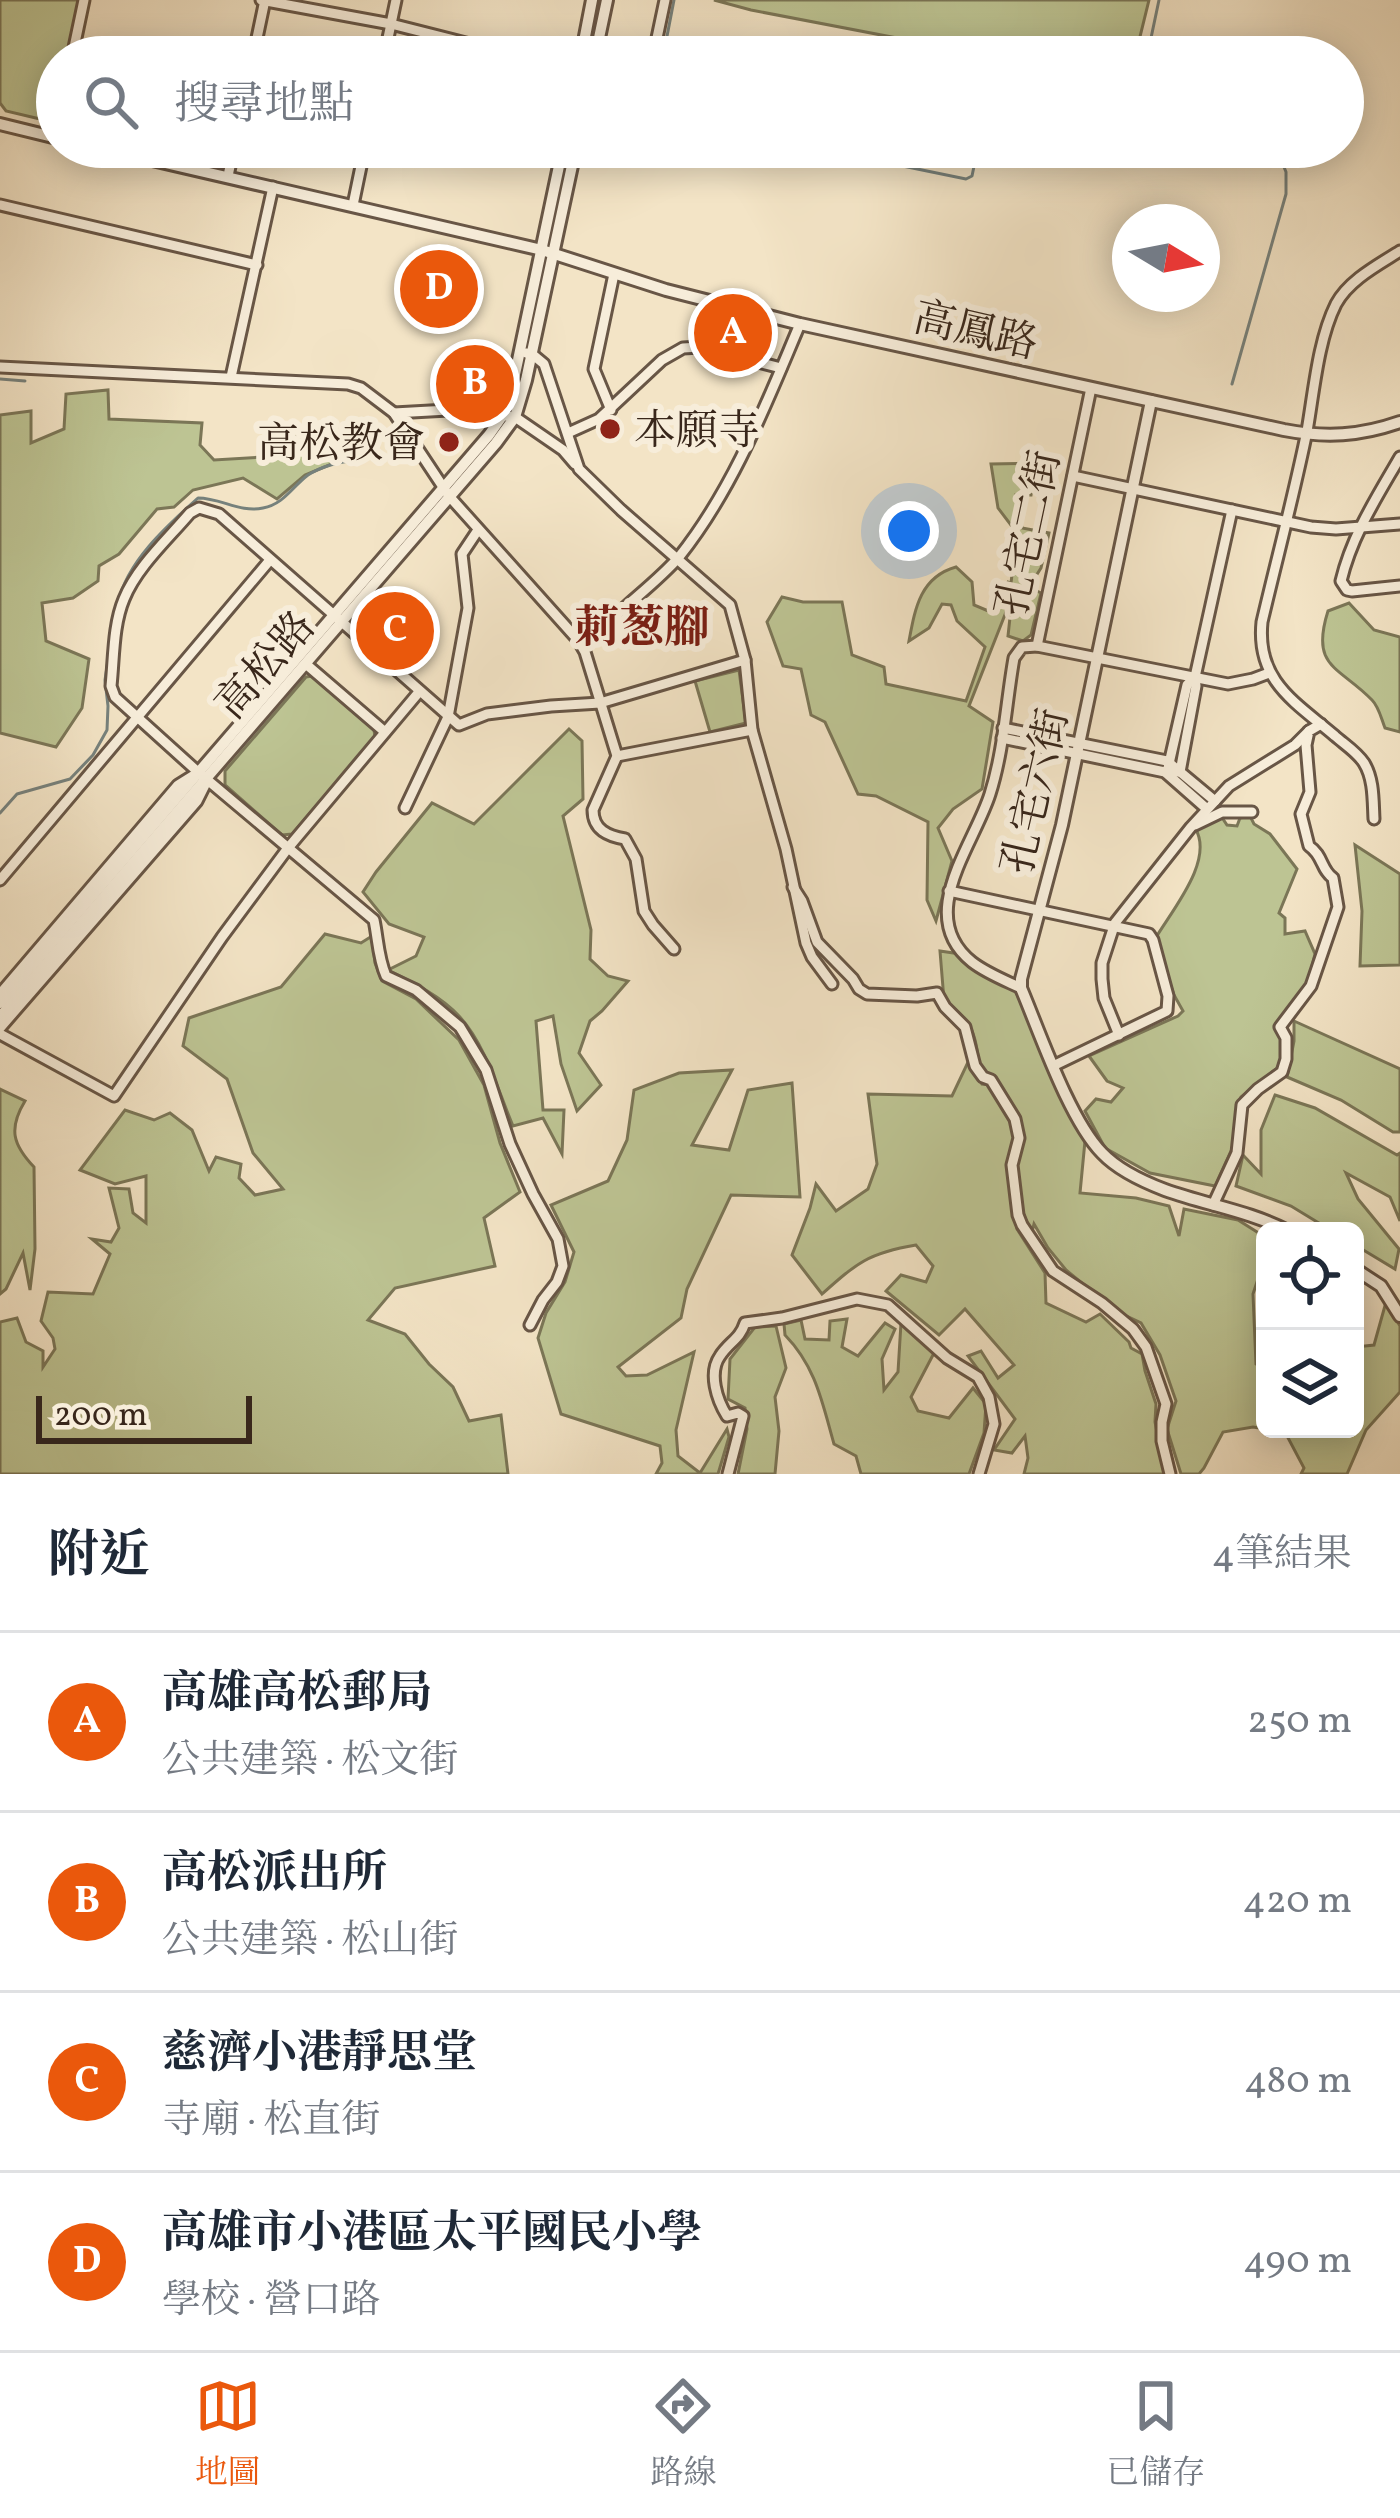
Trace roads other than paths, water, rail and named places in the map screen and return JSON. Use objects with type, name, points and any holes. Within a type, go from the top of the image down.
[{"type":"street","points":[[76,36],[84,0]]},
{"type":"street","points":[[257,36],[264,0],[438,36]]},
{"type":"street","points":[[388,36],[396,0]]},
{"type":"street","points":[[585,36],[592,0]]},
{"type":"street","points":[[599,36],[607,0]]},
{"type":"street","points":[[657,36],[665,0]]},
{"type":"street","points":[[0,124],[36,132]]},
{"type":"street","name":"高鳳路","points":[[192,168],[548,252],[666,290],[800,324],[1306,434],[1350,435],[1400,422]]},
{"type":"street","points":[[228,176],[230,168]]},
{"type":"street","points":[[353,205],[361,168]]},
{"type":"street","name":"高松路","points":[[548,252],[560,168]]},
{"type":"street","name":"高松路","points":[[0,1031],[197,801],[203,776],[509,416],[570,168]]},
{"type":"street","points":[[231,377],[273,187]]},
{"type":"street","points":[[0,205],[256,265]]},
{"type":"street","points":[[1374,819],[1364,763],[1280,689],[1269,673],[1260,640],[1316,376],[1336,305],[1348,289],[1400,251]]},
{"type":"street","points":[[611,410],[594,368],[614,274]]},
{"type":"street","points":[[578,640],[622,610],[677,559],[743,453],[800,324]]},
{"type":"street","points":[[568,433],[599,419],[662,360],[690,346],[781,368]]},
{"type":"street","points":[[526,353],[544,364],[579,469]]},
{"type":"street","points":[[0,367],[348,384],[373,395],[394,412],[446,492],[578,640],[617,756],[593,819],[604,833],[625,839],[636,859],[644,911],[674,949]]},
{"type":"street","name":"孔宅二街","points":[[949,891],[990,795],[1014,658],[1022,647],[1036,646],[1091,388]]},
{"type":"street","name":"孔宅六街","points":[[1021,988],[1078,748],[1151,401]]},
{"type":"street","points":[[394,412],[448,410],[509,416],[563,450],[621,510],[730,605],[745,660],[752,730],[775,806],[806,943],[832,984]]},
{"type":"street","points":[[1400,457],[1358,529],[1341,581],[1352,591],[1400,586]]},
{"type":"street","points":[[1073,476],[1323,528],[1400,524]]},
{"type":"street","points":[[530,1325],[563,1266],[558,1239],[510,1144],[479,1058],[447,1014],[416,990],[386,976],[378,958],[374,920],[115,697],[110,686],[124,597],[139,573],[199,508],[219,514],[459,725],[487,714],[600,703],[745,660]]},
{"type":"street","points":[[1172,769],[1187,685],[1195,677],[1232,510]]},
{"type":"street","points":[[405,808],[448,717],[469,601],[462,554],[478,530]]},
{"type":"street","points":[[0,880],[270,560]]},
{"type":"street","name":"高松路","points":[[0,1004],[307,665],[337,620]]},
{"type":"street","points":[[1036,646],[1228,684],[1269,673]]},
{"type":"street","points":[[307,665],[386,732]]},
{"type":"street","points":[[0,1031],[114,1096],[288,848],[419,692]]},
{"type":"street","points":[[1119,1036],[1102,979],[1114,926],[1211,805],[1241,776],[1321,724]]},
{"type":"street","points":[[617,756],[752,730]]},
{"type":"street","points":[[1213,1204],[1237,1153],[1242,1105],[1282,1072],[1286,1038],[1280,1027],[1311,986],[1337,907],[1333,878],[1309,846],[1301,814],[1310,792],[1306,745],[1310,730]]},
{"type":"street","points":[[1002,733],[1172,769],[1211,805]]},
{"type":"street","name":"高松路","points":[[0,994],[178,785],[203,776]]},
{"type":"street","name":"高松路","points":[[0,1017],[186,794]]},
{"type":"street","points":[[1191,827],[1222,812],[1252,812]]},
{"type":"street","points":[[794,887],[817,942],[859,989],[867,994],[916,997],[937,993],[965,1028],[975,1066],[991,1080],[1015,1118],[1019,1138],[1012,1165],[1022,1225],[1053,1271],[1102,1303],[1146,1347],[1166,1404],[1162,1441],[1170,1474]]},
{"type":"street","points":[[1053,1066],[1167,1012],[1168,996],[1149,934],[949,891],[951,938],[973,963],[1021,988],[1053,1066],[1100,1152],[1144,1180],[1268,1222]]},
{"type":"street","points":[[1364,1275],[1381,1286],[1400,1316]]},
{"type":"street","points":[[728,1474],[742,1416],[727,1416],[718,1402],[716,1363],[720,1355],[741,1337],[745,1323],[857,1299],[888,1305],[947,1358],[978,1377],[989,1397],[994,1424],[979,1474]]},
{"type":"waterway","points":[[667,36],[674,0]]},
{"type":"waterway","points":[[1151,36],[1159,0]]},
{"type":"waterway","points":[[912,168],[966,179],[974,168]]},
{"type":"waterway","points":[[1232,384],[1286,194],[1284,168]]},
{"type":"waterway","points":[[0,379],[25,381]]},
{"type":"waterway","points":[[118,603],[139,558],[198,498],[263,508],[282,499],[313,472],[353,460]]},
{"type":"waterway","points":[[0,813],[17,794],[70,779],[93,755],[107,730],[105,680],[110,647]]},
{"type":"place","name":"高雄市小港區太平國民小學","points":[[439,289]]},
{"type":"place","name":"高雄高松郵局","points":[[733,333]]},
{"type":"place","name":"高松派出所","points":[[475,384]]},
{"type":"place","name":"本願寺","points":[[610,429]]},
{"type":"place","name":"高松教會","points":[[449,442]]},
{"type":"place","name":"慈濟小港靜思堂","points":[[395,631]]},
{"type":"district","name":"莿葱腳","points":[[642,626]]}]
